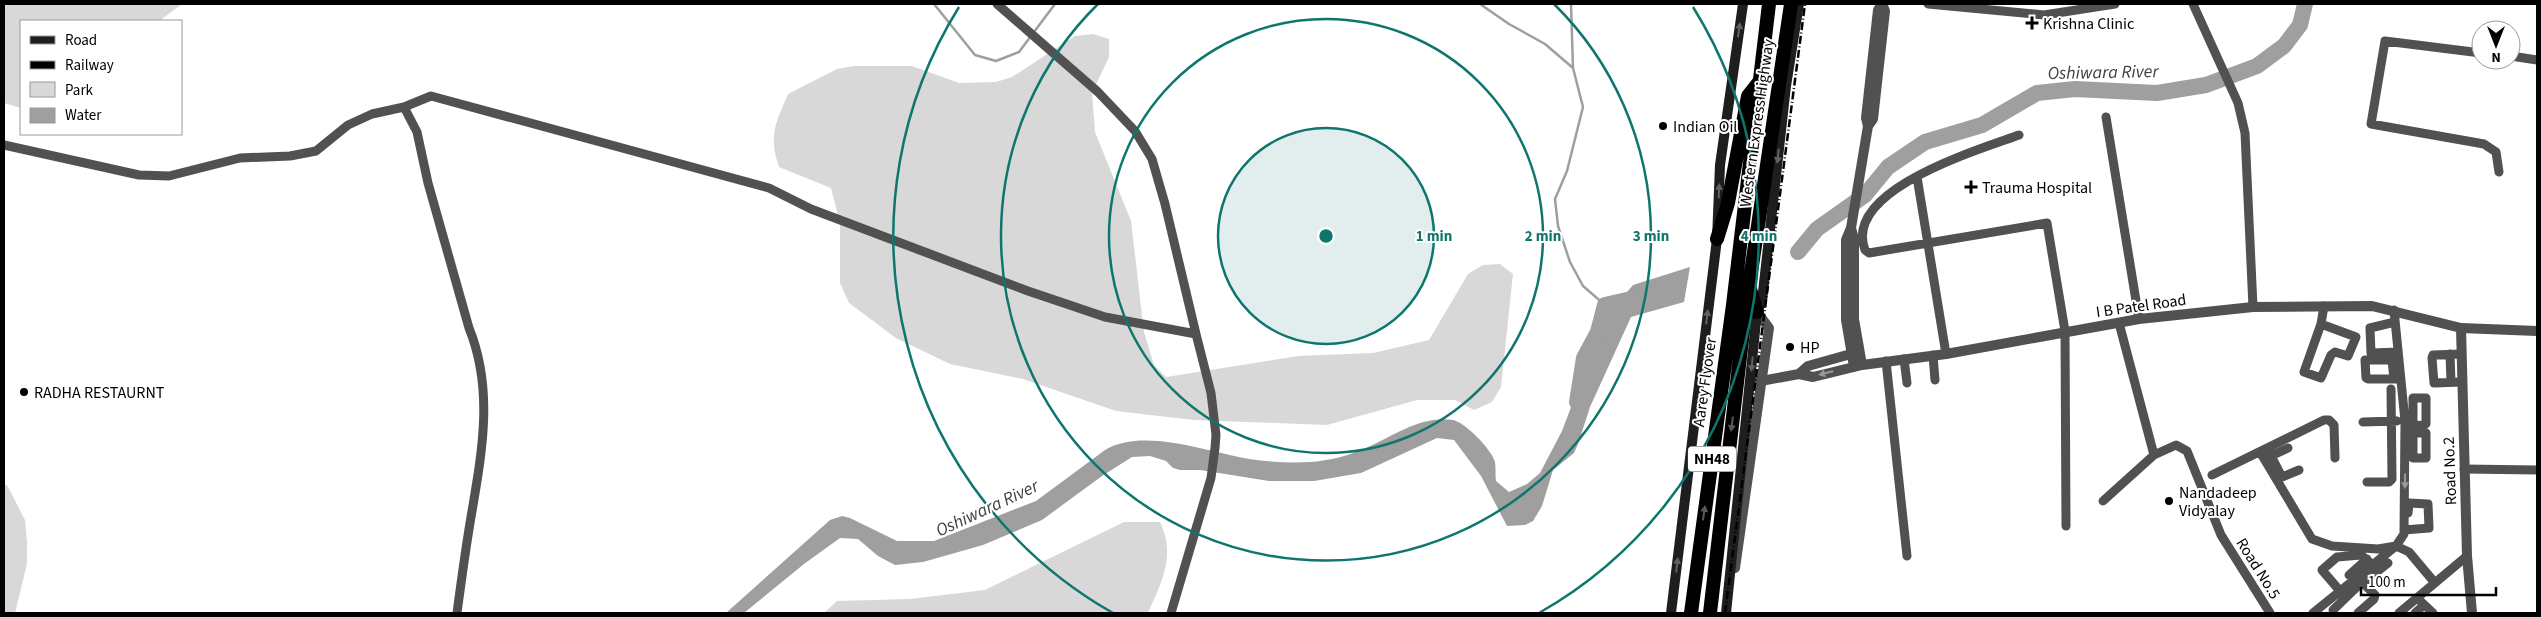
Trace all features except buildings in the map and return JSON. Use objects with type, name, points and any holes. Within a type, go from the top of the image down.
[{"type":"highway","name":"Western Express Highway","points":[[1745,308],[1760,81],[1769,4]]},
{"type":"highway","name":"Western Express Highway","points":[[1745,308],[1791,4]]},
{"type":"highway","points":[[1717,240],[1728,203],[1748,96],[1760,81]]},
{"type":"highway","name":"Aarey Flyover","points":[[1691,613],[1745,308]]},
{"type":"highway","name":"Aarey Flyover","points":[[1710,613],[1745,308]]},
{"type":"main road","points":[[1671,613],[1717,240],[1720,165],[1743,4]]},
{"type":"main road","points":[[1726,613],[1756,382],[1745,308],[1762,302],[1786,86],[1799,4]]},
{"type":"street","points":[[997,4],[1098,92],[1129,124],[1152,158],[1211,393],[1216,435],[1212,474],[1171,613]]},
{"type":"street","points":[[1858,366],[1854,319],[1854,240],[1851,228],[1868,126],[1866,118],[1878,10],[1882,4]]},
{"type":"street","points":[[1928,4],[2044,15],[2115,4]]},
{"type":"street","points":[[2193,4],[2238,103],[2247,150],[2253,307]]},
{"type":"street","points":[[2471,51],[2384,41],[2371,124],[2484,144],[2496,152],[2499,172]]},
{"type":"street","points":[[2521,58],[2537,60]]},
{"type":"street","points":[[4,145],[139,175],[169,176],[240,158],[290,156],[316,151],[348,124],[372,114],[404,107],[431,96],[769,188],[811,209],[1028,291],[1105,317],[1196,334]]},
{"type":"street","points":[[404,107],[417,132],[430,192],[476,347],[484,390],[480,467],[457,613]]},
{"type":"street","points":[[2106,117],[2139,320]]},
{"type":"street","points":[[2019,134],[1917,177],[1885,196],[1873,208],[1862,226],[1864,247],[1869,253],[2047,223],[2065,331],[2066,526]]},
{"type":"street","points":[[1917,177],[1946,354]]},
{"type":"street","points":[[2321,324],[2356,337],[2348,356],[2335,352],[2331,355],[2321,378],[2304,372],[2321,324],[2324,306]]},
{"type":"street","name":"I B Patel Road","points":[[1756,382],[1799,374],[1813,377],[1858,366],[1946,354],[2065,331],[2139,320],[2253,307],[2372,306],[2461,328],[2537,331]]},
{"type":"street","points":[[2326,603],[2335,612],[2360,577],[2403,539],[2406,530],[2405,462],[2409,438],[2408,424],[2397,379],[2393,323],[2394,310]]},
{"type":"street","points":[[2103,501],[2154,455],[2119,323]]},
{"type":"street","points":[[2393,323],[2370,328],[2371,353],[2396,352]]},
{"type":"street","name":"Road No.2","points":[[2461,328],[2456,354],[2457,382],[2472,613]]},
{"type":"street","points":[[1799,374],[1808,366],[1856,352]]},
{"type":"street","points":[[2456,354],[2433,355],[2432,358],[2433,382],[2457,382]]},
{"type":"street","points":[[1933,355],[1936,380]]},
{"type":"street","points":[[1904,359],[1907,383]]},
{"type":"street","points":[[2396,363],[2390,359],[2365,360],[2365,377],[2368,379],[2397,379]]},
{"type":"street","points":[[1886,361],[1907,556]]},
{"type":"street","points":[[2367,482],[2390,481],[2392,462],[2391,389]]},
{"type":"street","points":[[2212,475],[2266,452],[2324,420],[2329,420],[2334,425],[2335,458]]},
{"type":"street","points":[[2363,422],[2391,421],[2408,424]]},
{"type":"street","name":"Road No.5","points":[[2154,455],[2176,445],[2183,447],[2189,456],[2221,535],[2270,613]]},
{"type":"street","points":[[2266,452],[2288,448]]},
{"type":"street","points":[[2266,452],[2282,477],[2298,470]]},
{"type":"street","points":[[2266,452],[2312,539],[2332,546],[2378,549],[2396,546],[2409,552],[2435,583]]},
{"type":"street","points":[[2392,462],[2405,462]]},
{"type":"street","points":[[2464,469],[2537,470]]},
{"type":"street","points":[[2406,530],[2429,528],[2428,504],[2409,503],[2407,508]]},
{"type":"street","points":[[2338,589],[2322,571],[2322,568],[2337,557],[2360,555],[2373,564],[2388,562]]},
{"type":"street","points":[[2415,613],[2435,583],[2467,556]]},
{"type":"street","points":[[2313,613],[2326,603],[2338,589],[2360,577]]},
{"type":"street","points":[[2358,613],[2375,597],[2360,577]]},
{"type":"street","points":[[2402,612],[2421,602]]},
{"type":"street","points":[[2421,602],[2433,613]]},
{"type":"green space","points":[[4,4],[182,4],[160,20],[20,20],[20,108],[4,103]]},
{"type":"green space","points":[[1093,34],[1109,39],[1109,57],[1092,93],[1095,132],[1131,221],[1144,332],[1154,365],[1166,377],[1298,356],[1373,353],[1429,340],[1468,274],[1483,265],[1500,264],[1513,274],[1501,387],[1492,402],[1474,410],[1455,400],[1417,400],[1327,425],[1194,420],[1116,411],[1023,379],[950,364],[896,338],[849,303],[840,283],[840,223],[831,188],[779,167],[774,137],[777,121],[788,94],[837,69],[853,66],[912,66],[959,83],[996,82],[1012,77],[1075,36]]},
{"type":"green space","points":[[4,485],[7,485],[25,520],[27,542],[27,564],[15,613],[4,613]]},
{"type":"green space","points":[[1124,522],[1160,522],[1165,534],[1167,557],[1165,568],[1148,613],[824,613],[837,601],[910,599],[985,590]]},
{"type":"water","points":[[1690,267],[1684,302],[1631,317],[1590,407],[1574,453],[1553,470],[1542,506],[1533,521],[1525,525],[1507,526],[1481,476],[1454,440],[1437,438],[1361,473],[1314,481],[1269,481],[1200,470],[1180,470],[1173,468],[1166,461],[1150,456],[1132,457],[1102,476],[1042,520],[983,545],[923,562],[895,565],[878,556],[858,539],[840,538],[804,564],[744,613],[726,613],[830,520],[842,516],[850,518],[897,541],[934,541],[1036,501],[1105,450],[1120,443],[1156,441],[1176,443],[1256,460],[1310,462],[1355,453],[1409,427],[1430,420],[1453,420],[1471,431],[1484,444],[1495,462],[1496,481],[1509,492],[1527,484],[1540,473],[1562,431],[1605,318],[1633,285]]},
{"type":"waterway","points":[[934,4],[975,55],[996,61],[1019,52],[1055,4]]},
{"type":"waterway","points":[[1480,4],[1509,24],[1545,44],[1573,68]]},
{"type":"waterway","points":[[1571,4],[1573,68],[1583,107],[1567,171],[1555,199],[1558,226],[1570,262],[1583,286],[1605,305]]},
{"type":"waterway","name":"Oshiwara River","points":[[1798,252],[1817,229],[1865,195],[1888,167],[1925,142],[1982,125],[2037,93],[2075,89],[2157,93],[2206,85],[2257,66],[2284,46],[2300,25],[2305,4]]},
{"type":"waterway","name":"Oshiwara River","points":[[1577,402],[1584,358],[1598,332],[1605,305],[1640,297]]},
{"type":"railway","points":[[1725,613],[1805,4]]},
{"type":"place","name":"Krishna Clinic","points":[[2032,23]]},
{"type":"place","name":"Indian Oil","points":[[1663,126]]},
{"type":"place","name":"Trauma Hospital","points":[[1971,187]]},
{"type":"place","name":"HP","points":[[1790,347]]},
{"type":"place","name":"RADHA RESTAURNT","points":[[24,392]]},
{"type":"place","name":"Nandadeep Vidyalay","points":[[2169,501]]}]
